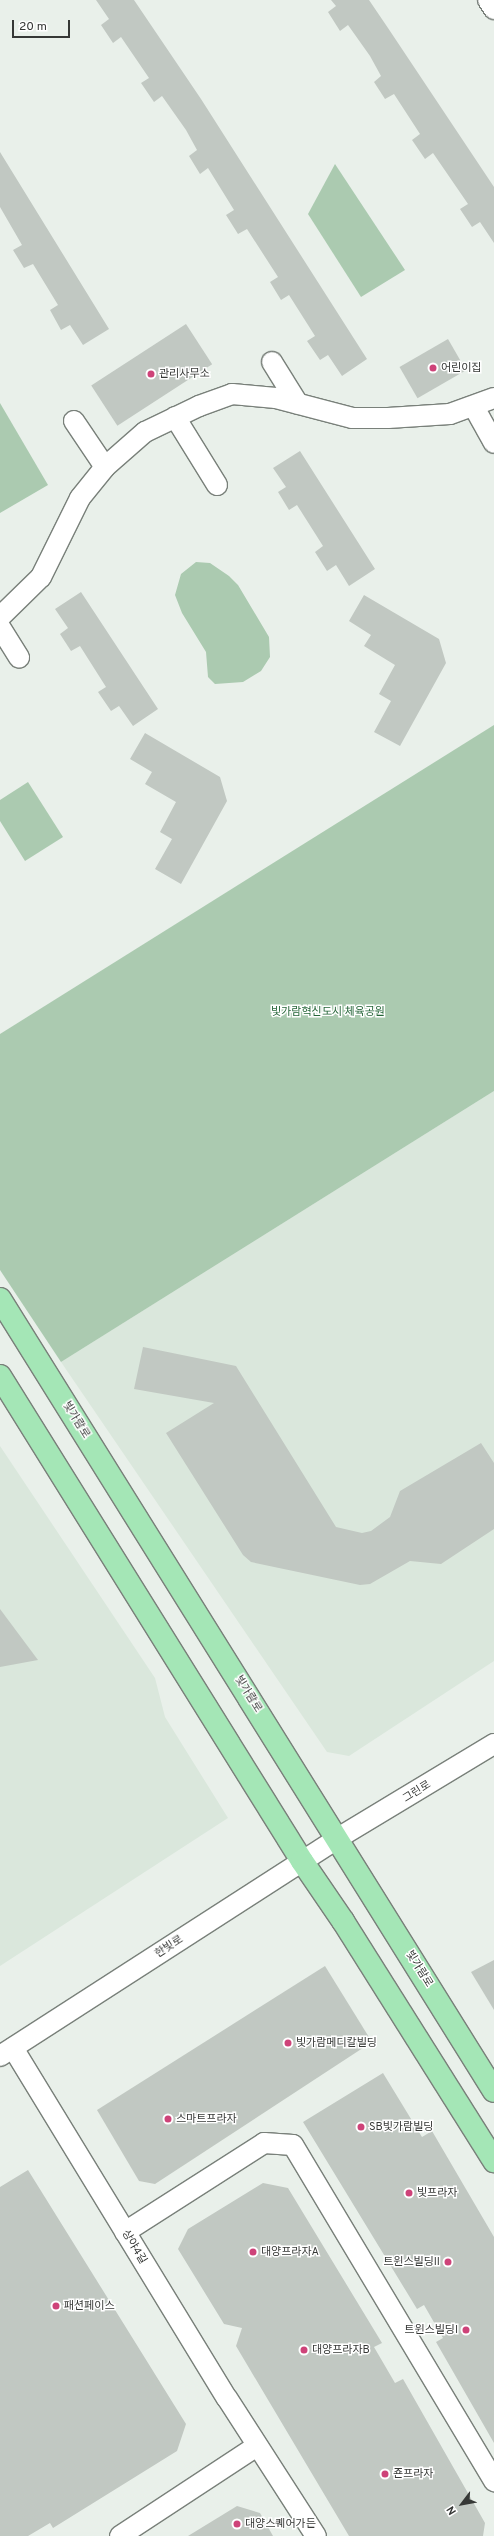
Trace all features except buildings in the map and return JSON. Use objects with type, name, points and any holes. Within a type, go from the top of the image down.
[{"type":"main road","name":"빛가람로","points":[[0,1299],[494,2090]]},
{"type":"main road","points":[[0,1376],[302,1861],[344,1921],[494,2161]]},
{"type":"street","points":[[488,0],[494,9]]},
{"type":"street","points":[[272,362],[298,404]]},
{"type":"street","points":[[0,617],[41,577],[80,498],[105,467],[145,432],[175,418],[232,394],[276,398],[352,418],[450,414],[474,407],[494,398]]},
{"type":"street","points":[[474,407],[494,443]]},
{"type":"street","points":[[175,418],[217,485]]},
{"type":"street","points":[[74,421],[105,467]]},
{"type":"street","points":[[0,627],[19,657]]},
{"type":"street","name":"그린로","points":[[338,1838],[494,1744]]},
{"type":"street","name":"한빛로","points":[[7,2052],[338,1838]]},
{"type":"street","name":"상야4길","points":[[7,2052],[125,2232],[257,2446],[316,2536]]},
{"type":"street","points":[[125,2232],[264,2143],[293,2145],[494,2481]]},
{"type":"street","points":[[120,2536],[257,2446]]},
{"type":"shaded area","points":[[494,1091],[494,1661],[349,1756],[327,1752],[61,1362]]},
{"type":"shaded area","points":[[0,1446],[155,1678],[165,1717],[228,1818],[0,1966]]},
{"type":"green space","points":[[335,164],[405,270],[361,297],[308,214]]},
{"type":"green space","points":[[0,403],[48,485],[0,513]]},
{"type":"green space","points":[[196,562],[210,563],[229,576],[238,585],[269,637],[270,657],[261,671],[243,682],[215,684],[208,677],[206,652],[182,613],[175,595],[181,574]]},
{"type":"green space","name":"빛가람혁신도시 체육공원","points":[[494,725],[494,1091],[61,1362],[0,1270],[0,1034]]},
{"type":"green space","points":[[28,782],[63,837],[25,861],[0,821],[0,800]]},
{"type":"place","name":"어린이집","points":[[433,368]]},
{"type":"place","name":"관리사무소","points":[[151,374]]},
{"type":"place","name":"빛가람메디칼빌딩","points":[[288,2043]]},
{"type":"place","name":"스마트프라자","points":[[168,2119]]},
{"type":"place","name":"SB빛가람빌딩","points":[[361,2127]]},
{"type":"place","name":"빛프라자","points":[[409,2193]]},
{"type":"place","name":"대양프라자A","points":[[253,2252]]},
{"type":"place","name":"트윈스빌딩II","points":[[448,2262]]},
{"type":"place","name":"패션페이스","points":[[56,2306]]},
{"type":"place","name":"트윈스빌딩I","points":[[466,2330]]},
{"type":"place","name":"대양프라자B","points":[[304,2350]]},
{"type":"place","name":"죤프라자","points":[[385,2474]]},
{"type":"place","name":"대양스퀘어가든","points":[[237,2524]]}]
